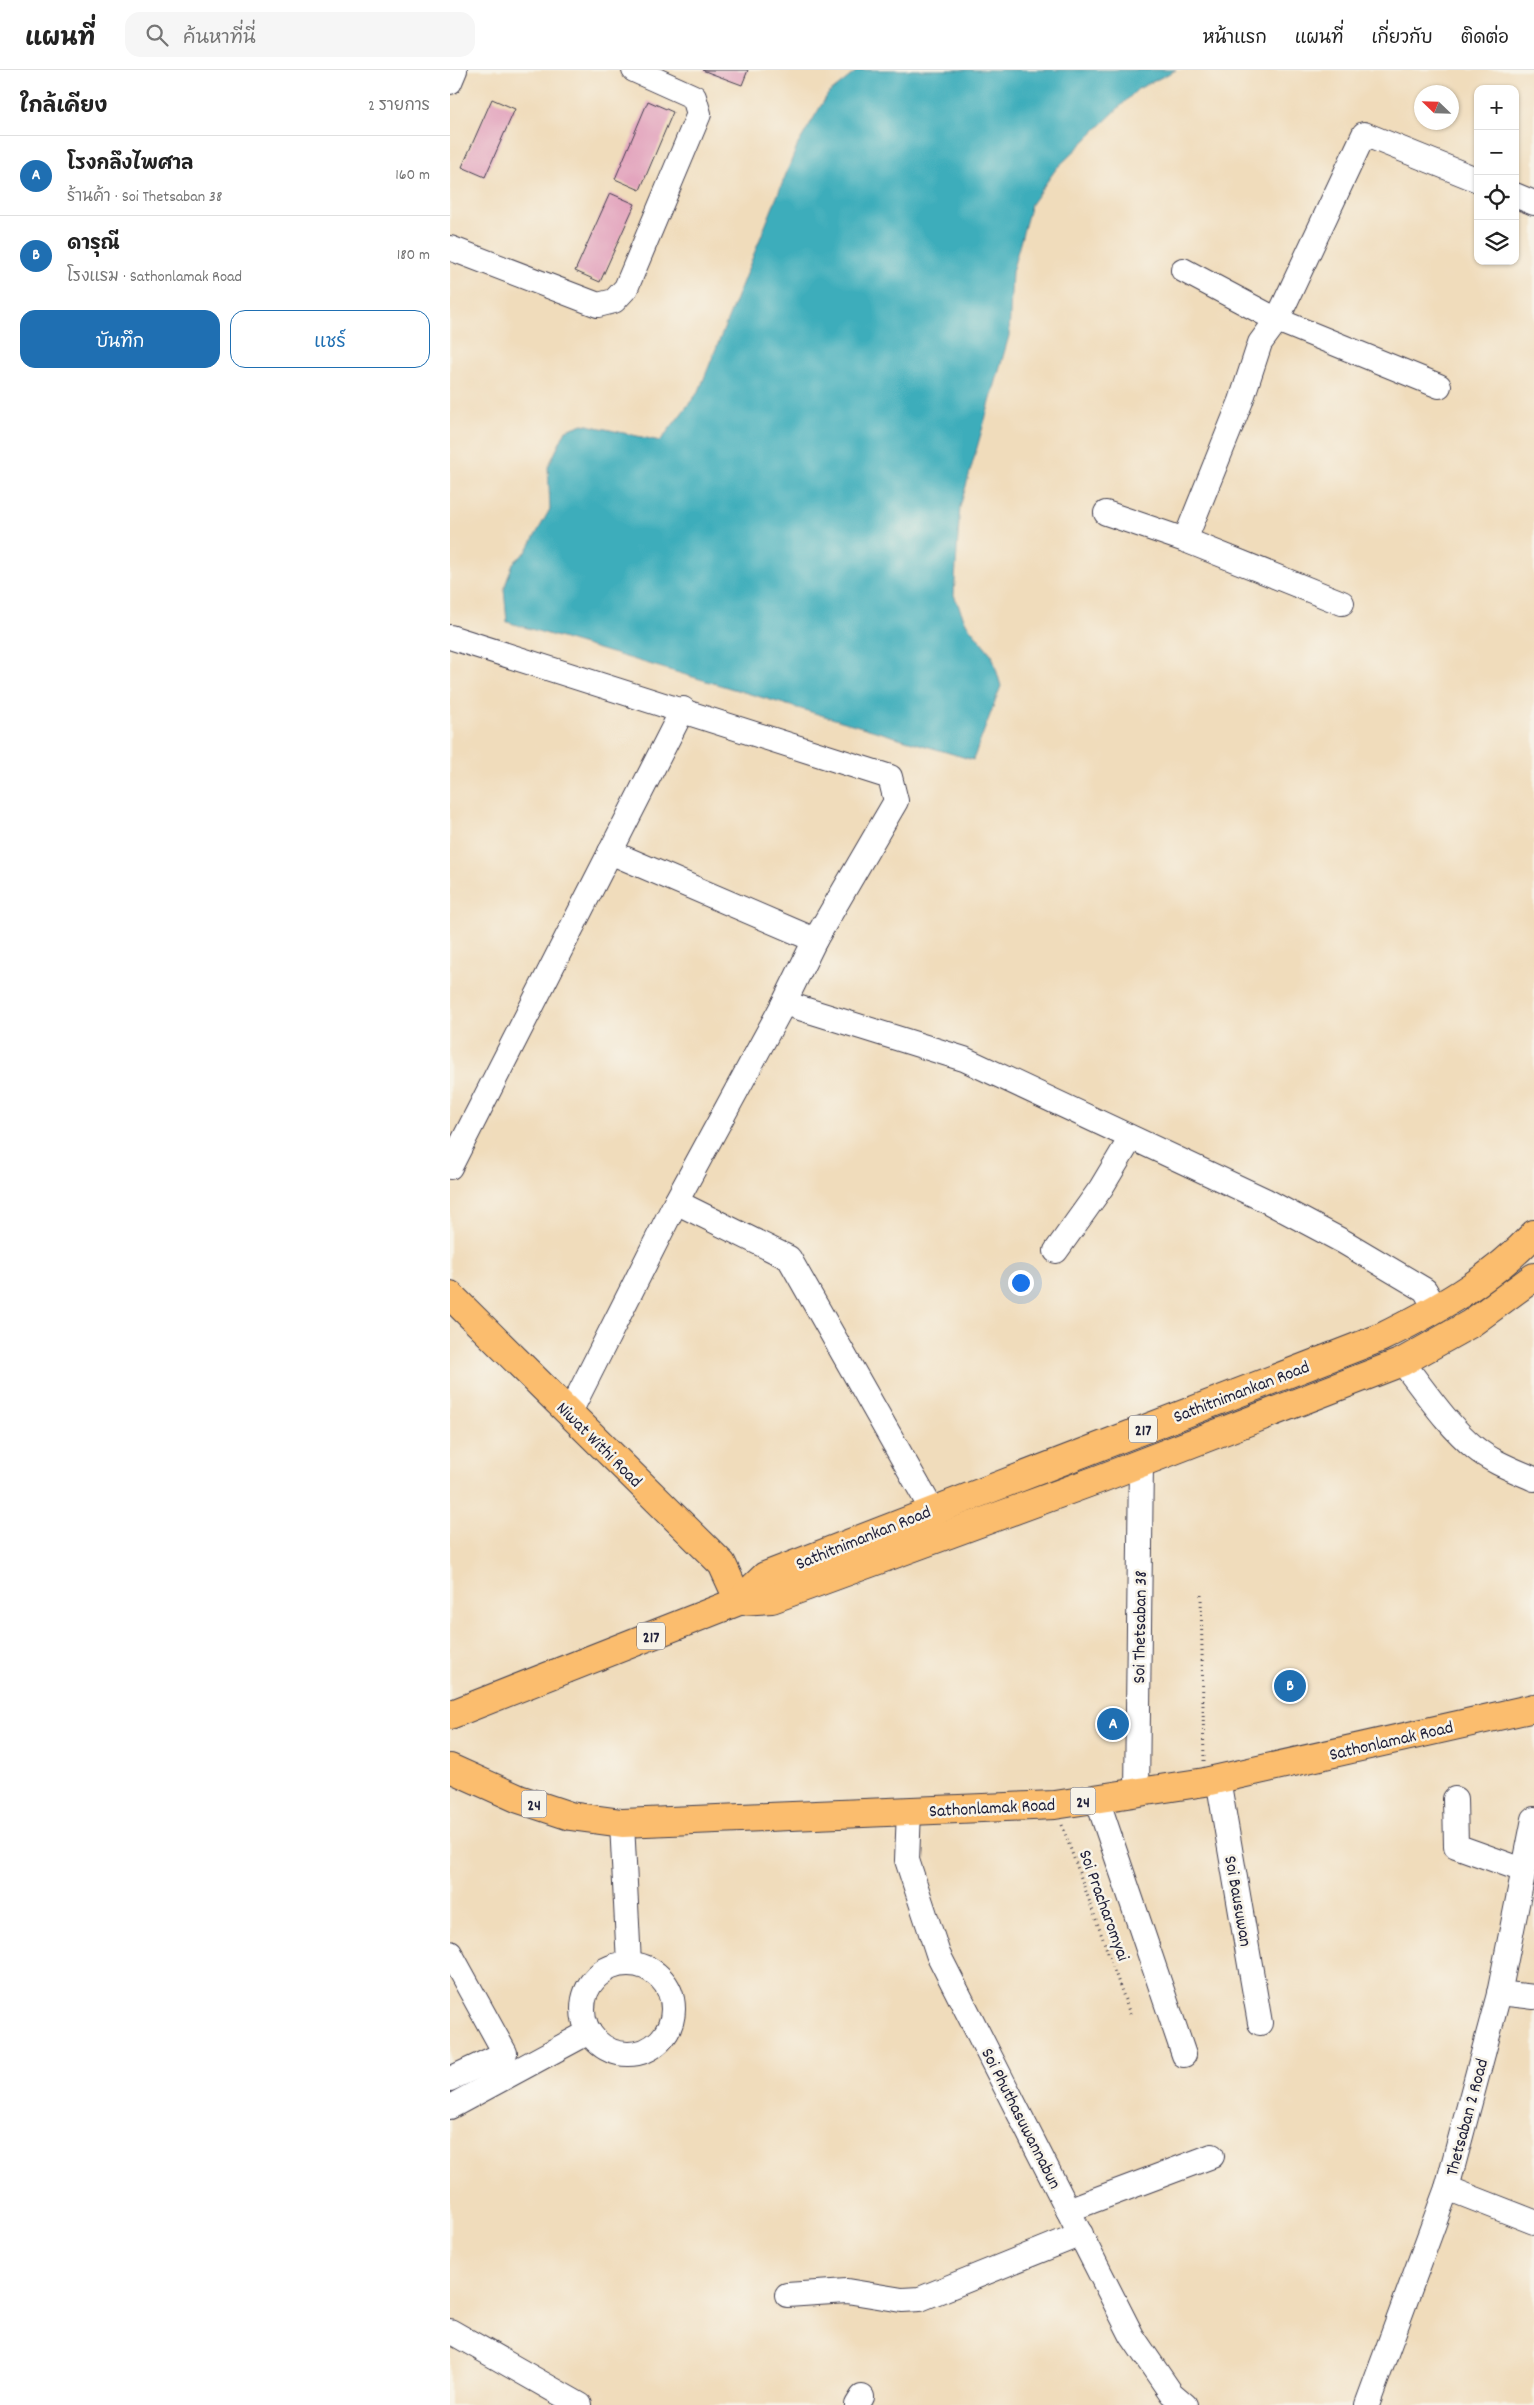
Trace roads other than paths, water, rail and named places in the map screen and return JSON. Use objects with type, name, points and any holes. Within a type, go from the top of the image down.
[{"type":"main road","name":"Sathitnimankan Road","points":[[739,1601],[765,1576],[1380,1338],[1436,1310],[1520,1249],[1534,1234]]},
{"type":"main road","name":"Sathitnimankan Road","points":[[450,1714],[739,1601],[772,1599],[1141,1463],[1402,1362],[1470,1324],[1534,1277]]},
{"type":"main road","name":"Niwat Withi Road","points":[[450,1294],[722,1564],[739,1601]]},
{"type":"main road","name":"Sathonlamak Road","points":[[450,1768],[519,1799],[570,1816],[622,1823],[1055,1805],[1212,1780],[1534,1708]]},
{"type":"street","points":[[450,82],[455,70]]},
{"type":"street","points":[[450,248],[598,305],[614,301],[626,288],[698,114],[694,97],[634,70]]},
{"type":"street","points":[[1186,540],[1241,401],[1260,344],[1277,320],[1364,134],[1474,178]]},
{"type":"street","points":[[1519,197],[1534,203]]},
{"type":"street","points":[[1183,270],[1277,320],[1439,386]]},
{"type":"street","points":[[1106,513],[1186,540],[1342,603]]},
{"type":"street","points":[[450,637],[683,709],[890,777],[896,801],[815,940],[784,1002],[676,1202],[569,1414]]},
{"type":"street","points":[[450,1167],[683,709]]},
{"type":"street","points":[[610,852],[815,940]]},
{"type":"street","points":[[784,1002],[964,1060],[1265,1200],[1344,1242],[1425,1290],[1436,1310]]},
{"type":"street","points":[[1056,1251],[1101,1188],[1131,1138]]},
{"type":"street","points":[[676,1202],[789,1258],[932,1510]]},
{"type":"street","points":[[1402,1362],[1459,1433],[1476,1449],[1499,1463],[1534,1479]]},
{"type":"street","name":"Soi Thetsaban 38","points":[[1138,1792],[1141,1463]]},
{"type":"street","name":"Soi Bausuwan","points":[[1212,1780],[1260,2023]]},
{"type":"street","points":[[1097,1799],[1184,2055]]},
{"type":"street","points":[[1455,1799],[1456,1846],[1523,1870]]},
{"type":"street","name":"Soi Phuthasuwannabun","points":[[909,1811],[907,1860],[938,1954],[1132,2336],[1173,2401]]},
{"type":"street","name":"Thetsaban 2 Road","points":[[1367,2405],[1447,2188],[1499,1993],[1534,1819]]},
{"type":"street","points":[[622,1823],[629,1964]]},
{"type":"street","points":[[450,1953],[505,2053],[450,2079]]},
{"type":"street","points":[[639,1964],[653,1970],[664,1980],[672,1994],[674,2010],[671,2025],[664,2038],[653,2048],[639,2054],[624,2054],[610,2051],[598,2043],[589,2032],[584,2018],[583,2003],[587,1989],[596,1977],[608,1968],[639,1964]]},
{"type":"street","points":[[1499,1993],[1534,1997]]},
{"type":"street","points":[[450,2107],[589,2032]]},
{"type":"street","points":[[1068,2210],[1212,2156]]},
{"type":"street","points":[[1447,2188],[1534,2222]]},
{"type":"street","points":[[787,2295],[847,2291],[902,2300],[920,2299],[1081,2234]]},
{"type":"street","points":[[450,2331],[580,2405]]},
{"type":"water","points":[[858,70],[1176,70],[1138,89],[1056,169],[1031,204],[1012,272],[1009,336],[960,507],[954,595],[966,623],[992,655],[1001,686],[973,760],[507,622],[504,589],[513,563],[526,552],[550,509],[548,467],[566,430],[583,424],[660,441],[699,391],[798,144],[828,94]]},
{"type":"place","name":"ดารุณี","points":[[1290,1686]]},
{"type":"place","name":"โรงกลึงไพศาล","points":[[1113,1724]]}]
